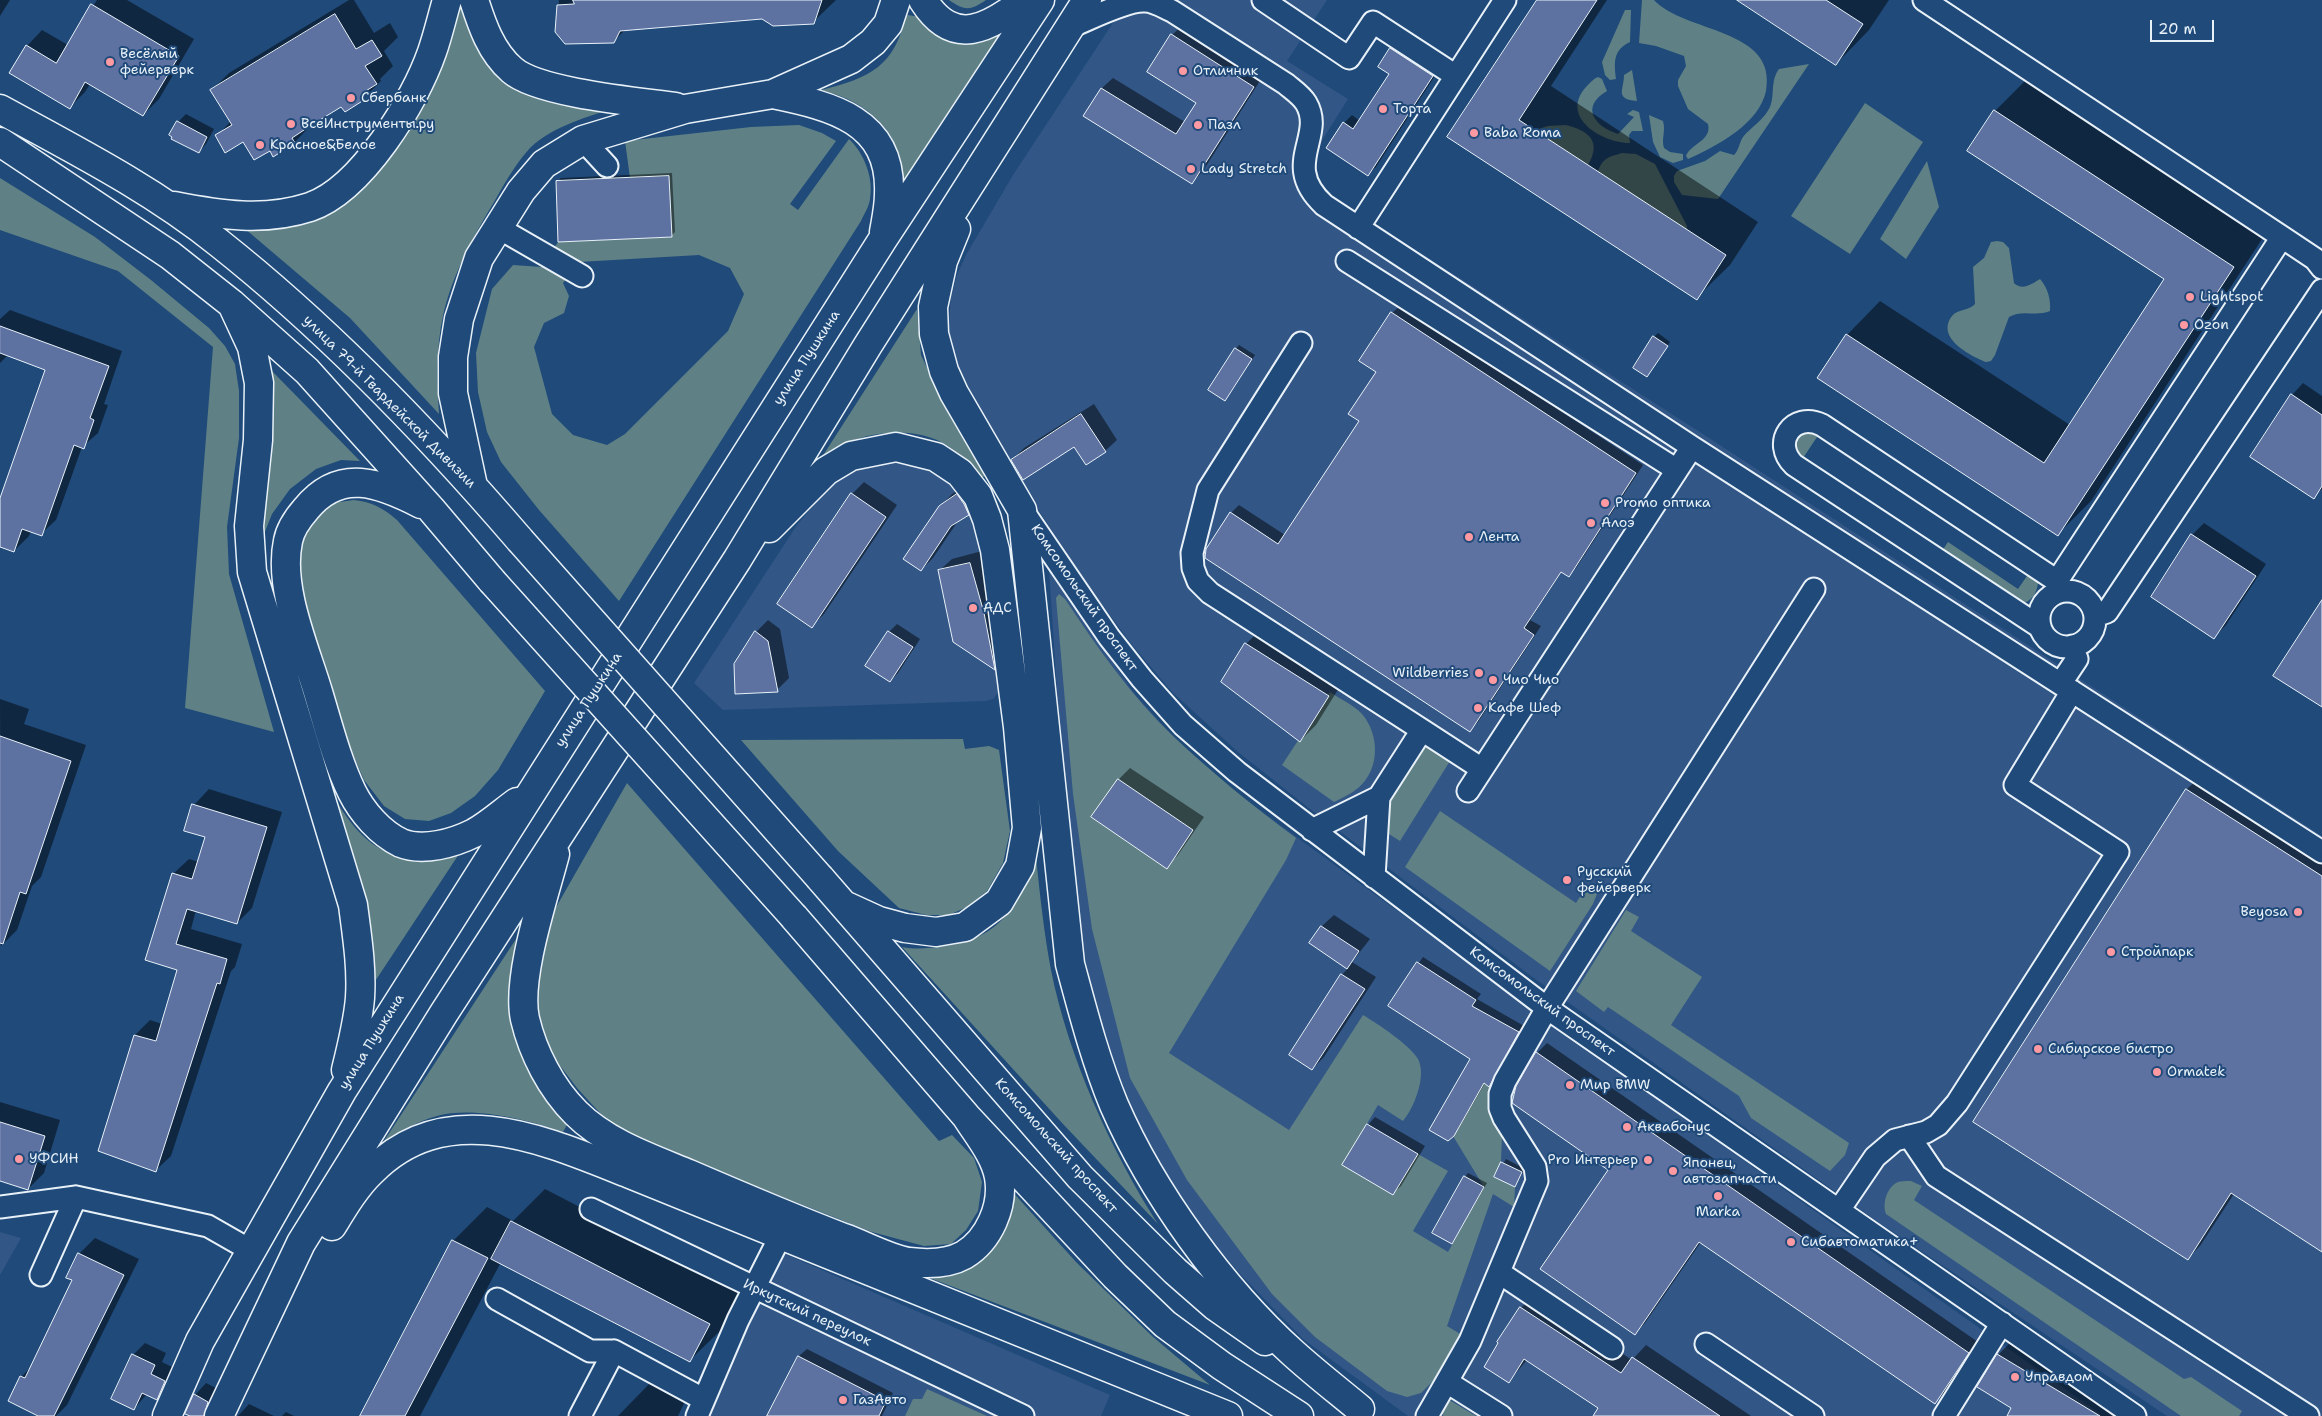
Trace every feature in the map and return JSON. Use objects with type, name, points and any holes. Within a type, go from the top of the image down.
[{"type":"main road","points":[[164,204],[222,215],[274,215],[311,206],[341,189],[368,163],[396,123],[432,52],[447,0]]},
{"type":"main road","points":[[474,0],[482,26],[495,51],[512,71],[536,84],[568,91],[685,109]]},
{"type":"main road","points":[[473,486],[453,393],[453,357],[459,319],[479,258],[497,226],[521,191],[544,164],[583,140],[685,109],[773,94],[851,59],[873,42],[888,24],[896,0]]},
{"type":"main road","points":[[923,0],[935,16],[950,25],[964,29],[983,28],[999,20],[1025,0]]},
{"type":"main road","name":"улица Пушкина","points":[[167,1416],[200,1341],[342,1091],[530,792],[884,239],[1040,0]]},
{"type":"main road","points":[[219,1416],[301,1243],[444,1013],[737,560],[868,345],[1087,0]]},
{"type":"main road","points":[[773,94],[819,104],[848,116],[870,132],[883,152],[887,170],[890,194],[884,239]]},
{"type":"main road","name":"улица 79-й Гвардейской Дивизии","points":[[0,109],[127,179],[219,242],[326,335],[473,486],[820,878]]},
{"type":"main road","points":[[0,142],[170,255],[232,304],[307,371],[431,509],[492,581],[794,917],[966,1116],[1115,1276],[1165,1324],[1222,1366],[1299,1416]]},
{"type":"main road","points":[[983,163],[943,261],[933,307],[934,334],[944,370],[954,393],[1022,510],[1070,964],[1089,1036],[1114,1105],[1148,1171],[1186,1230],[1228,1286],[1292,1352],[1365,1412]]},
{"type":"main road","points":[[232,304],[252,347],[259,383],[258,440],[249,526],[252,572],[353,905],[358,950],[360,997],[354,1037],[342,1091]]},
{"type":"main road","points":[[737,560],[826,471],[851,456],[896,447],[936,457],[960,473],[978,496],[987,519],[1001,586],[1018,727],[1027,828],[1020,866],[999,902],[966,927],[936,932],[905,928],[879,921],[844,904]]},
{"type":"main road","points":[[431,509],[392,489],[362,482],[340,484],[316,496],[299,517],[288,541],[286,571],[291,604],[332,737],[352,793],[375,825],[401,843],[420,847],[449,842],[475,833],[530,792]]},
{"type":"main road","points":[[562,831],[535,932],[524,983],[525,1018],[542,1067],[561,1097],[577,1114],[628,1148],[785,1226],[1228,1416]]},
{"type":"main road","name":"Комсомольский проспект","points":[[820,878],[1080,1177],[1175,1271],[1215,1306],[1365,1412]]},
{"type":"main road","points":[[244,1362],[338,1217],[372,1172],[405,1145],[433,1134],[486,1130],[510,1132],[546,1141],[785,1226],[907,1261],[934,1264],[963,1256],[984,1238],[995,1219],[999,1198],[999,1177],[990,1155],[966,1116]]},
{"type":"street","points":[[1070,27],[1143,0],[1172,12],[1286,84],[1301,95],[1307,105],[1310,117],[1304,172],[1307,185],[1324,205],[1692,447],[2322,852]]},
{"type":"street","points":[[1263,0],[1349,58],[1373,22],[1456,76]]},
{"type":"street","points":[[1358,228],[1505,0]]},
{"type":"street","points":[[1924,0],[2315,259],[2322,268]]},
{"type":"street","points":[[583,140],[607,166]]},
{"type":"street","points":[[497,226],[582,276]]},
{"type":"street","points":[[2040,627],[1794,465],[1786,454],[1784,446],[1788,432],[1800,423],[1815,422],[1822,425],[2058,586],[2079,593],[2087,599],[2095,616],[2090,635],[2084,641],[2072,646],[2058,645],[2050,642],[2040,627],[2038,618],[2044,602],[2058,586],[2282,237]]},
{"type":"street","points":[[1347,261],[1677,470]]},
{"type":"street","points":[[2095,616],[2107,612],[2322,290]]},
{"type":"street","points":[[1301,343],[1208,490],[1192,553],[1193,568],[1198,582],[1210,593],[1482,768]]},
{"type":"street","points":[[1468,791],[1692,447]]},
{"type":"street","name":"Комсомольский проспект","points":[[1022,510],[1109,637],[1183,725],[1237,772],[1547,1008],[2135,1416]]},
{"type":"street","points":[[1427,1416],[1470,1341],[1537,1181],[1532,1160],[1504,1118],[1500,1108],[1500,1094],[1505,1081],[1547,1008],[1814,589]]},
{"type":"street","points":[[1839,1210],[1875,1157],[1895,1140],[1926,1132],[1938,1125],[1957,1102],[2118,852],[2015,785],[2067,687],[2077,659],[2072,646]]},
{"type":"street","points":[[1374,877],[1379,797],[1422,730]]},
{"type":"street","points":[[1312,830],[1379,797]]},
{"type":"street","points":[[1909,1136],[1936,1176],[2308,1416]]},
{"type":"street","points":[[41,1275],[76,1197]]},
{"type":"street","points":[[0,1207],[76,1197],[208,1226],[250,1250]]},
{"type":"street","name":"Иркутский переулок","points":[[591,1208],[753,1288],[1024,1416]]},
{"type":"street","points":[[496,1299],[590,1351],[614,1351],[700,1408],[753,1288],[785,1226]]},
{"type":"street","points":[[1500,1273],[1612,1348]]},
{"type":"street","points":[[1944,1416],[2002,1323]]},
{"type":"street","points":[[1706,1344],[1813,1416]]},
{"type":"street","points":[[580,1416],[614,1351]]},
{"type":"street","points":[[1447,1382],[1501,1416]]},
{"type":"shaded area","points":[[1128,0],[1327,0],[1287,61],[1348,99],[1313,155],[1316,186],[1692,427],[2322,836],[2322,1416],[2167,1416],[1878,1222],[1531,976],[1310,809],[1238,752],[1172,692],[1133,646],[1088,586],[1031,499],[985,420],[955,359],[948,335],[951,297],[957,275],[966,255],[1013,175]]},
{"type":"shaded area","points":[[883,459],[931,466],[953,482],[978,521],[1002,689],[993,699],[986,701],[723,710],[694,683],[797,525],[829,487],[857,465]]},
{"type":"shaded area","points":[[1049,570],[1134,693],[1172,736],[1235,792],[1552,1024],[2103,1416],[1408,1416],[1303,1339],[1241,1275],[1198,1225],[1160,1163],[1125,1097],[1100,1030],[1083,962],[1066,826]]},
{"type":"shaded area","points":[[0,1232],[21,1238],[0,1275]]},
{"type":"shaded area","points":[[785,1254],[1110,1395],[1101,1416],[709,1416],[747,1324]]},
{"type":"green space","points":[[459,0],[461,0],[481,52],[619,106],[572,122],[550,133],[530,148],[510,174],[464,257],[447,301],[438,352],[439,414],[350,318],[244,228],[348,199],[379,172],[421,101]]},
{"type":"green space","points":[[949,0],[986,0],[971,8],[964,8]]},
{"type":"green space","points":[[1642,0],[1654,0],[1668,11],[1744,43],[1758,55],[1766,70],[1766,91],[1762,103],[1755,114],[1746,124],[1724,140],[1688,159],[1686,156],[1692,148],[1707,134],[1708,124],[1688,109],[1678,86],[1678,80],[1686,66],[1684,56],[1656,46],[1639,43]]},
{"type":"green space","points":[[1625,10],[1631,10],[1630,42],[1620,49],[1615,62],[1616,79],[1610,80],[1605,75],[1602,62]]},
{"type":"green space","points":[[906,15],[919,18],[941,36],[957,42],[974,42],[1000,35],[903,188],[902,169],[898,152],[891,136],[881,123],[855,103],[839,95],[821,90],[853,80],[878,67],[895,47]]},
{"type":"green space","points":[[1809,64],[1718,199],[1682,195],[1674,182],[1674,176],[1677,171],[1705,161],[1720,151],[1734,155],[1743,137],[1764,116],[1770,107],[1774,78],[1779,69]]},
{"type":"green space","points":[[1632,70],[1637,101],[1625,98],[1622,93],[1624,75]]},
{"type":"green space","points":[[1598,77],[1602,79],[1607,91],[1594,103],[1592,110],[1593,116],[1602,126],[1618,134],[1634,117],[1627,114],[1633,110],[1639,112],[1643,131],[1632,131],[1629,135],[1630,143],[1619,142],[1597,133],[1587,126],[1581,118],[1578,108],[1579,98],[1586,87]]},
{"type":"green space","points":[[1865,103],[1923,142],[1850,254],[1791,216]]},
{"type":"green space","points":[[1649,115],[1663,121],[1664,148],[1670,152],[1683,154],[1683,160],[1673,163],[1660,157],[1653,142]]},
{"type":"green space","points":[[799,125],[822,133],[836,141],[790,204],[798,210],[849,139],[859,151],[867,166],[871,183],[868,208],[619,601],[539,510],[501,462],[487,432],[478,392],[476,353],[492,289],[513,265],[542,267],[558,242],[672,237],[669,176],[630,178],[625,141],[751,127]],"holes":[[[699,255],[730,268],[744,294],[728,331],[625,434],[607,445],[573,435],[552,414],[534,347],[544,323],[564,313],[569,296],[563,283],[579,262]]]},
{"type":"green space","points":[[1566,125],[1581,130],[1591,138],[1594,149],[1588,165],[1535,130],[1548,126]]},
{"type":"green space","points":[[1622,153],[1636,154],[1655,164],[1687,226],[1687,230],[1598,172],[1607,159]]},
{"type":"green space","points":[[1927,161],[1939,207],[1906,259],[1880,239]]},
{"type":"green space","points":[[0,178],[95,237],[151,280],[209,328],[225,346],[235,364],[239,391],[239,438],[227,527],[229,574],[274,732],[185,708],[213,347],[118,271],[0,230]]},
{"type":"green space","points":[[1991,242],[2003,242],[2009,248],[2014,283],[2024,287],[2040,279],[2048,294],[2050,311],[2045,313],[2019,314],[2009,317],[1995,355],[1991,361],[1986,362],[1964,351],[1951,339],[1948,332],[1948,324],[1954,314],[1975,304],[1973,267],[1984,258]]},
{"type":"green space","points":[[917,309],[921,355],[952,420],[985,476],[981,478],[947,445],[930,438],[907,433],[883,433],[860,438],[822,457]]},
{"type":"green space","points":[[272,371],[360,461],[341,460],[316,469],[290,489],[272,514],[259,547],[265,461],[273,399]]},
{"type":"green space","points":[[1807,430],[1819,434],[1801,461],[1793,446],[1802,433]]},
{"type":"green space","points":[[354,500],[377,506],[397,520],[545,691],[498,770],[475,796],[451,813],[429,821],[405,819],[384,806],[364,780],[344,734],[312,633],[300,579],[296,543],[309,517],[332,503]]},
{"type":"green space","points":[[1948,542],[2018,589],[2029,573],[2038,583],[2036,591],[2030,600],[2019,603],[1940,554]]},
{"type":"green space","points":[[1059,594],[1065,599],[1115,670],[1158,721],[1218,776],[1296,838],[1286,860],[1169,1053],[1289,1130],[1363,1015],[1385,1029],[1408,1047],[1418,1059],[1421,1074],[1418,1092],[1403,1121],[1378,1105],[1343,1165],[1418,1154],[1448,1171],[1413,1231],[1448,1252],[1484,1187],[1453,1136],[1505,1046],[1518,1053],[1502,1134],[1501,1162],[1494,1177],[1515,1187],[1514,1207],[1493,1194],[1447,1326],[1462,1335],[1435,1379],[1421,1393],[1407,1397],[1387,1391],[1315,1337],[1272,1294],[1187,1180],[1130,1078],[1092,929],[1073,794],[1056,598]]},
{"type":"green space","points":[[1330,692],[1359,711],[1368,722],[1372,732],[1375,752],[1374,762],[1365,781],[1358,788],[1334,802],[1282,765]]},
{"type":"green space","points":[[963,739],[965,749],[989,746],[999,750],[1010,831],[1003,863],[987,891],[967,907],[949,915],[926,915],[899,908],[838,851],[741,740]]},
{"type":"green space","points":[[1422,744],[1450,761],[1400,841],[1381,829],[1384,812]]},
{"type":"green space","points":[[627,783],[939,1141],[952,1135],[974,1158],[982,1182],[978,1211],[966,1230],[951,1244],[924,1246],[872,1232],[637,1140],[611,1125],[577,1088],[552,1055],[536,1016],[538,971],[555,909]]},
{"type":"green space","points":[[336,801],[362,835],[379,848],[388,852],[412,856],[461,851],[366,995],[372,940],[367,902]]},
{"type":"green space","points":[[1440,811],[1576,903],[1588,884],[1593,887],[1597,894],[1593,904],[1550,971],[1405,867]]},
{"type":"green space","points":[[1036,857],[1051,970],[1068,1036],[1093,1102],[1108,1134],[1124,1166],[1158,1224],[1063,1124],[902,947],[929,948],[964,942],[980,936],[994,927],[1014,905]]},
{"type":"green space","points":[[1626,910],[1639,917],[1631,931],[1702,977],[1671,1025],[1849,1143],[1845,1155],[1830,1171],[1751,1118],[1739,1096],[1608,1007],[1604,1012],[1576,991]]},
{"type":"green space","points":[[516,939],[512,970],[569,1121],[563,1132],[501,1116],[452,1113],[424,1121],[384,1141]]},
{"type":"green space","points":[[1911,1181],[1922,1186],[1914,1200],[2184,1379],[2191,1377],[2242,1411],[2239,1416],[2181,1416],[1886,1214],[1885,1200],[1888,1191],[1898,1182]]},
{"type":"green space","points":[[1009,1188],[1077,1263],[1152,1336],[1210,1385],[922,1275],[946,1272]]},
{"type":"green space","points":[[927,1389],[987,1416],[905,1416],[913,1399],[922,1399]]},
{"type":"green space","points":[[1446,1398],[1476,1416],[1443,1416],[1442,1410]]},
{"type":"building","points":[[573,0],[822,0],[814,24],[773,26],[762,19],[620,31],[614,43],[565,44],[555,32],[557,5],[574,4]]},
{"type":"building","points":[[1537,0],[1597,0],[1519,120],[1726,255],[1697,300],[1447,137]]},
{"type":"building","points":[[1737,0],[1826,0],[1863,24],[1836,65]]},
{"type":"building","points":[[91,4],[179,56],[143,116],[85,82],[70,109],[9,73],[26,45],[56,63]]},
{"type":"building","points":[[335,14],[356,49],[372,40],[382,56],[365,66],[377,84],[361,94],[364,100],[345,112],[341,107],[310,126],[292,138],[295,143],[273,157],[270,151],[254,160],[243,142],[225,153],[215,135],[232,125],[210,90]]},
{"type":"building","points":[[1171,34],[1254,87],[1192,184],[1083,116],[1101,88],[1176,134],[1196,103],[1147,72]]},
{"type":"building","points":[[1390,48],[1433,76],[1368,176],[1326,148],[1343,122],[1353,129],[1389,74],[1378,67]]},
{"type":"building","points":[[1994,110],[2234,267],[2058,536],[1817,378],[1846,334],[2044,463],[2164,279],[1967,151]]},
{"type":"building","points":[[177,121],[207,137],[199,153],[171,139],[172,137],[169,135]]},
{"type":"building","points":[[669,176],[672,237],[558,242],[556,181]]},
{"type":"building","points":[[1391,312],[1636,473],[1569,577],[1561,572],[1524,628],[1534,635],[1470,732],[1205,558],[1206,549],[1230,512],[1278,544],[1359,421],[1348,414],[1376,372],[1359,361]]},
{"type":"building","points":[[0,326],[109,366],[90,418],[94,420],[84,449],[74,445],[42,536],[22,529],[14,552],[0,547],[0,498],[45,370],[0,353]]},
{"type":"building","points":[[1653,336],[1668,346],[1647,377],[1633,368]]},
{"type":"building","points":[[1235,348],[1252,359],[1225,401],[1208,390]]},
{"type":"building","points":[[2291,394],[2322,415],[2322,486],[2314,499],[2250,457]]},
{"type":"building","points":[[1081,414],[1106,452],[1086,465],[1074,447],[1023,480],[1011,460]]},
{"type":"building","points":[[851,493],[886,517],[812,628],[777,604]]},
{"type":"building","points":[[957,494],[969,515],[951,526],[921,571],[903,559],[939,506]]},
{"type":"building","points":[[2191,534],[2256,576],[2214,639],[2151,597]]},
{"type":"building","points":[[970,563],[984,613],[995,670],[953,642],[938,570]]},
{"type":"building","points":[[2322,600],[2322,707],[2273,676]]},
{"type":"building","points":[[755,631],[768,641],[778,692],[735,694],[734,664]]},
{"type":"building","points":[[888,631],[913,647],[890,682],[865,666]]},
{"type":"building","points":[[1245,643],[1329,696],[1300,742],[1221,682]]},
{"type":"building","points":[[0,736],[71,761],[26,894],[20,892],[3,944],[0,943]]},
{"type":"building","points":[[1118,779],[1193,830],[1167,869],[1091,817]]},
{"type":"building","points":[[2186,789],[2322,876],[2322,1252],[2231,1193],[2188,1260],[1973,1122]]},
{"type":"building","points":[[192,804],[267,827],[237,924],[187,909],[176,944],[227,959],[220,984],[217,983],[156,1172],[98,1151],[134,1035],[156,1041],[177,970],[145,960],[172,873],[192,879],[205,837],[184,831]]},
{"type":"building","points":[[1321,926],[1359,951],[1347,969],[1309,943]]},
{"type":"building","points":[[1417,962],[1476,1000],[1472,1006],[1519,1032],[1489,1087],[1484,1083],[1454,1136],[1448,1141],[1429,1130],[1470,1059],[1388,1006]]},
{"type":"building","points":[[1341,974],[1365,989],[1312,1070],[1289,1055]]},
{"type":"building","points":[[1536,1052],[1969,1353],[1935,1404],[1699,1242],[1635,1335],[1540,1269],[1608,1170],[1512,1103],[1516,1086]]},
{"type":"building","name":"УФСИН","points":[[0,1122],[45,1136],[28,1190],[0,1181]]},
{"type":"building","points":[[1367,1124],[1418,1154],[1393,1195],[1342,1165]]},
{"type":"building","points":[[1501,1162],[1522,1172],[1515,1187],[1494,1177]]},
{"type":"building","points":[[1464,1176],[1484,1187],[1452,1244],[1432,1233]]},
{"type":"building","points":[[511,1221],[710,1324],[690,1362],[491,1259]]},
{"type":"building","points":[[452,1240],[488,1258],[405,1416],[360,1416]]},
{"type":"building","points":[[78,1253],[124,1275],[54,1416],[38,1416],[8,1401],[20,1376],[25,1378],[72,1280],[66,1278]]},
{"type":"building","points":[[1520,1307],[1621,1373],[1632,1357],[1720,1416],[1593,1416],[1598,1408],[1524,1359],[1509,1383],[1484,1367],[1497,1342]]},
{"type":"building","points":[[132,1354],[155,1365],[151,1374],[165,1381],[157,1400],[142,1393],[134,1410],[111,1399]]},
{"type":"building","points":[[1997,1354],[2100,1416],[2007,1416],[2011,1408],[1977,1387]]},
{"type":"building","points":[[798,1356],[886,1401],[879,1416],[767,1416]]},
{"type":"building","points":[[194,1394],[208,1402],[204,1416],[185,1414]]},
{"type":"place","name":"Весёлый фейерверк","points":[[110,62]]},
{"type":"place","name":"Отличник","points":[[1183,71]]},
{"type":"place","name":"Сбербанк","points":[[351,98]]},
{"type":"place","name":"Торта","points":[[1383,109]]},
{"type":"place","name":"ВсеИнструменты.ру","points":[[291,124]]},
{"type":"place","name":"Пазл","points":[[1198,125]]},
{"type":"place","name":"Baba Roma","points":[[1474,133]]},
{"type":"place","name":"Красное&Белое","points":[[260,145]]},
{"type":"place","name":"Lady Stretch","points":[[1191,169]]},
{"type":"place","name":"Lightspot","points":[[2190,297]]},
{"type":"place","name":"Ozon","points":[[2184,325]]},
{"type":"place","name":"Promo оптика","points":[[1605,503]]},
{"type":"place","name":"Алоэ","points":[[1591,523]]},
{"type":"place","name":"Лента","points":[[1469,537]]},
{"type":"place","name":"АДС","points":[[973,608]]},
{"type":"place","name":"Wildberries","points":[[1479,673]]},
{"type":"place","name":"Чио Чио","points":[[1493,680]]},
{"type":"place","name":"Кафе Шеф","points":[[1478,708]]},
{"type":"place","name":"Русский фейерверк","points":[[1567,880]]},
{"type":"place","name":"Beyosa","points":[[2298,912]]},
{"type":"place","name":"Стройпарк","points":[[2111,952]]},
{"type":"place","name":"Сибирское бистро","points":[[2038,1049]]},
{"type":"place","name":"Ormatek","points":[[2157,1072]]},
{"type":"place","name":"Мир BMW","points":[[1570,1085]]},
{"type":"place","name":"Аквабонус","points":[[1627,1127]]},
{"type":"place","name":"УФСИН","points":[[19,1159]]},
{"type":"place","name":"Pro Интерьер","points":[[1648,1160]]},
{"type":"place","name":"Японец, автозапчасти","points":[[1673,1171]]},
{"type":"place","name":"Marka","points":[[1718,1196]]},
{"type":"place","name":"Сибавтоматика+","points":[[1791,1242]]},
{"type":"place","name":"Управдом","points":[[2015,1377]]},
{"type":"place","name":"ГазАвто","points":[[843,1400]]}]
